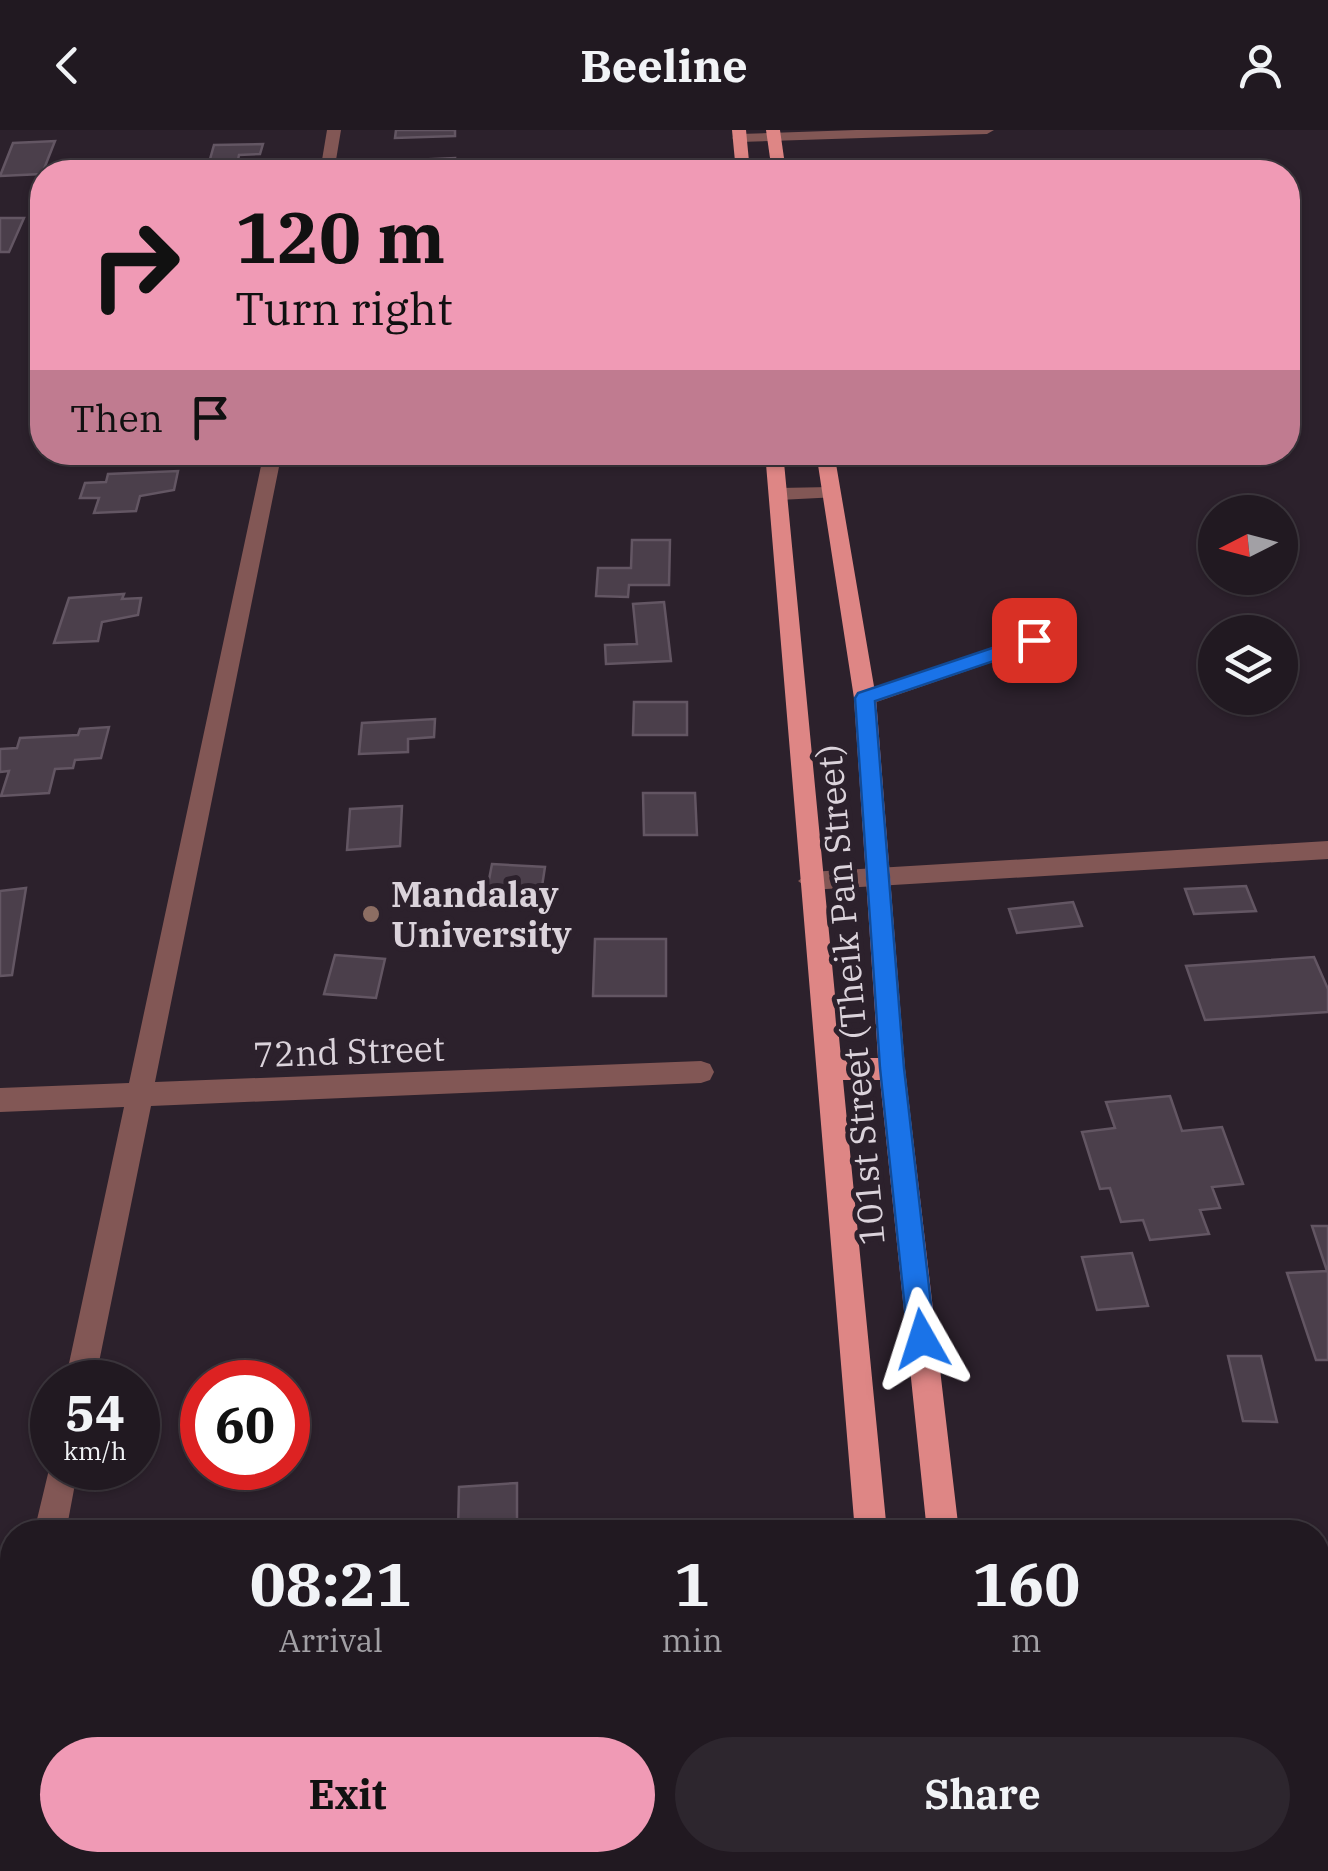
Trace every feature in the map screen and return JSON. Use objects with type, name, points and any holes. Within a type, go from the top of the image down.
[{"type":"main road","points":[[739,134],[742,160]]},
{"type":"main road","points":[[773,134],[778,160]]},
{"type":"main road","name":"101st Street (Theik Pan Street)","points":[[776,465],[810,881],[871,1520]]},
{"type":"main road","name":"101st Street (Theik Pan Street)","points":[[827,465],[865,698],[892,1068],[942,1520]]},
{"type":"main road","points":[[827,1069],[892,1068]]},
{"type":"lane","points":[[329,160],[334,130]]},
{"type":"lane","points":[[739,134],[987,130]]},
{"type":"lane","points":[[84,1360],[270,465]]},
{"type":"lane","points":[[779,494],[831,493]]},
{"type":"lane","points":[[865,698],[1034,640]]},
{"type":"lane","points":[[810,881],[1328,850]]},
{"type":"lane","name":"72nd Street","points":[[0,1100],[701,1072]]},
{"type":"lane","points":[[52,1520],[58,1490]]},
{"type":"building","points":[[396,130],[455,130],[455,136],[395,138]]},
{"type":"building","points":[[55,141],[48,160],[30,160],[30,175],[0,176],[13,143]]},
{"type":"building","points":[[263,144],[260,154],[239,155],[238,160],[210,160],[214,145]]},
{"type":"building","points":[[0,218],[24,218],[9,252],[0,252]]},
{"type":"building","points":[[178,471],[174,490],[140,496],[136,511],[94,513],[99,498],[80,498],[85,483],[106,482],[108,474]]},
{"type":"building","points":[[632,540],[670,540],[669,585],[629,585],[628,597],[596,596],[598,568],[631,568]]},
{"type":"building","points":[[124,594],[122,599],[141,598],[138,615],[102,622],[98,641],[54,643],[69,598]]},
{"type":"building","points":[[664,602],[671,661],[606,664],[605,645],[637,644],[633,604]]},
{"type":"building","points":[[634,702],[687,702],[687,735],[633,735]]},
{"type":"building","points":[[435,719],[434,737],[408,739],[408,752],[359,754],[362,723]]},
{"type":"building","points":[[109,727],[101,758],[75,760],[73,768],[55,769],[49,793],[1,796],[9,771],[0,772],[0,749],[17,748],[20,738],[78,735],[80,729]]},
{"type":"building","points":[[643,793],[695,793],[697,835],[644,835]]},
{"type":"building","points":[[402,806],[400,846],[347,850],[350,809]]},
{"type":"building","points":[[492,864],[545,867],[541,893],[487,890]]},
{"type":"building","points":[[1246,886],[1256,911],[1194,914],[1185,889]]},
{"type":"building","points":[[26,888],[12,975],[0,976],[0,891]]},
{"type":"building","points":[[1073,902],[1082,926],[1017,933],[1009,909]]},
{"type":"building","points":[[595,939],[666,939],[666,996],[593,996]]},
{"type":"building","points":[[335,955],[385,959],[376,998],[324,994]]},
{"type":"building","points":[[1314,957],[1328,989],[1328,1012],[1205,1020],[1186,966]]},
{"type":"building","points":[[1170,1096],[1182,1131],[1222,1127],[1243,1184],[1212,1187],[1220,1208],[1200,1210],[1209,1234],[1150,1240],[1143,1220],[1121,1222],[1110,1188],[1100,1189],[1082,1132],[1115,1128],[1106,1102]]},
{"type":"building","points":[[1312,1226],[1328,1226],[1328,1360],[1316,1360],[1287,1273],[1327,1271]]},
{"type":"building","points":[[1132,1253],[1148,1306],[1097,1310],[1082,1257]]},
{"type":"building","points":[[1228,1356],[1261,1356],[1277,1422],[1243,1421]]},
{"type":"building","points":[[517,1483],[517,1520],[458,1520],[459,1487]]},
{"type":"place","name":"Mandalay University","points":[[371,914]]},
{"type":"route","points":[[922,1339],[892,1068],[865,698],[1034,640]]}]
